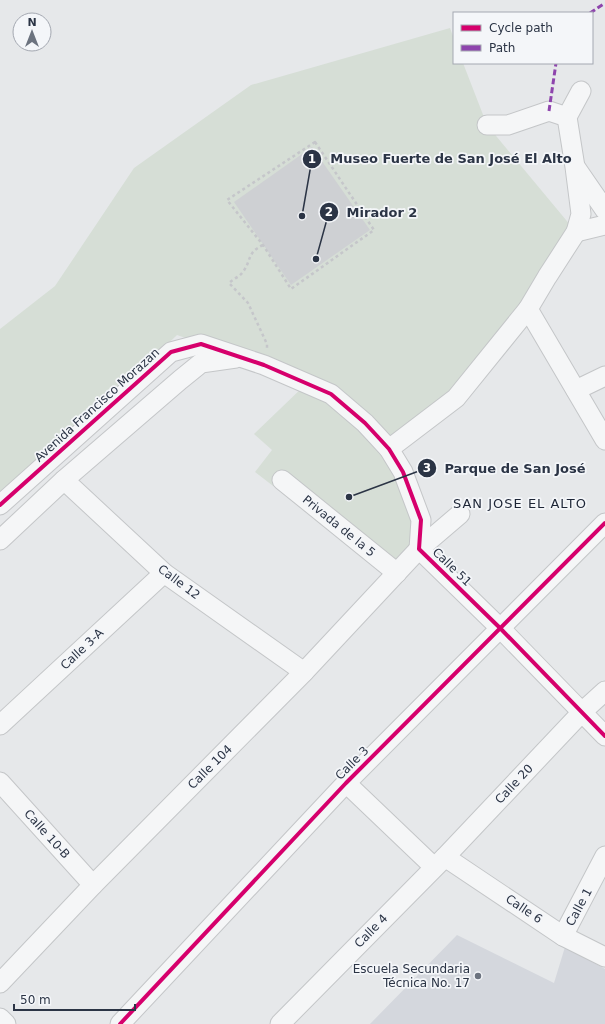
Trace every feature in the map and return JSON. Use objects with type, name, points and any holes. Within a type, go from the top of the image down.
[{"type":"street","points":[[389,449],[456,398],[528,310],[576,232],[581,214],[567,117],[581,91]]},
{"type":"street","points":[[487,125],[508,125],[549,111],[567,117]]},
{"type":"street","points":[[575,167],[605,210]]},
{"type":"street","points":[[576,232],[605,225]]},
{"type":"street","points":[[528,310],[605,440]]},
{"type":"street","name":"Avenida Francisco Morazan","points":[[0,505],[172,352],[201,344],[240,357]]},
{"type":"street","points":[[0,540],[64,480],[180,380],[201,364],[240,357]]},
{"type":"street","name":"Calle 51","points":[[240,357],[264,365],[331,394],[365,423],[389,449],[403,472],[421,520],[419,549],[500,628],[605,736]]},
{"type":"street","points":[[576,390],[605,376]]},
{"type":"street","name":"Calle 12","points":[[64,480],[164,572],[304,672]]},
{"type":"street","name":"Privada de la 5","points":[[282,480],[397,572]]},
{"type":"street","name":"Calle 104","points":[[0,983],[93,885],[304,672],[419,549],[460,514]]},
{"type":"street","name":"Calle 3","points":[[120,1024],[346,783],[605,523]]},
{"type":"street","name":"Calle 3-A","points":[[0,725],[164,572]]},
{"type":"street","points":[[583,712],[605,691]]},
{"type":"street","name":"Calle 20","points":[[440,862],[583,712]]},
{"type":"street","name":"Calle 10-B","points":[[0,782],[93,885]]},
{"type":"street","name":"Calle 6","points":[[346,783],[440,862],[564,936],[605,957]]},
{"type":"street","name":"Calle 1","points":[[564,936],[605,856]]},
{"type":"street","name":"Calle 4","points":[[280,1024],[440,862]]},
{"type":"street","points":[[0,1018],[6,1024]]},
{"type":"path","points":[[315,142],[374,230],[291,289],[263,245],[227,200],[315,142]]},
{"type":"path","points":[[263,245],[256,248],[251,254],[242,273],[229,283],[248,303],[267,344],[264,365]]},
{"type":"shaded area","points":[[450,28],[453,36],[453,64],[463,64],[487,125],[576,232],[456,398],[389,449],[403,473],[417,549],[390,576],[255,472],[272,450],[254,434],[306,384],[331,394],[264,365],[177,335],[0,507],[0,329],[55,286],[134,168],[251,85]]},
{"type":"shaded area","name":"Escuela Secundaria Técnica No. 17","points":[[457,935],[554,983],[565,947],[605,969],[605,1024],[370,1024]]},
{"type":"building","points":[[312,147],[370,230],[291,285],[234,202]]},
{"type":"marked path","points":[[592,12],[605,3]]},
{"type":"marked path","points":[[549,111],[556,64]]},
{"type":"cycle path","points":[[0,505],[171,352],[201,344],[264,365],[331,394],[365,423],[378,437],[389,449],[403,472],[421,520],[419,549],[500,628],[605,736]]},
{"type":"cycle path","points":[[120,1024],[346,783],[605,523]]},
{"type":"place","name":"Museo Fuerte de San José El Alto","points":[[302,216]]},
{"type":"place","name":"Mirador 2","points":[[316,259]]},
{"type":"place","name":"Parque de San José","points":[[349,497]]},
{"type":"place","name":"Escuela Secundaria Técnica No. 17","points":[[478,976]]},
{"type":"district","name":"SAN JOSE EL ALTO","points":[[520,503]]}]
